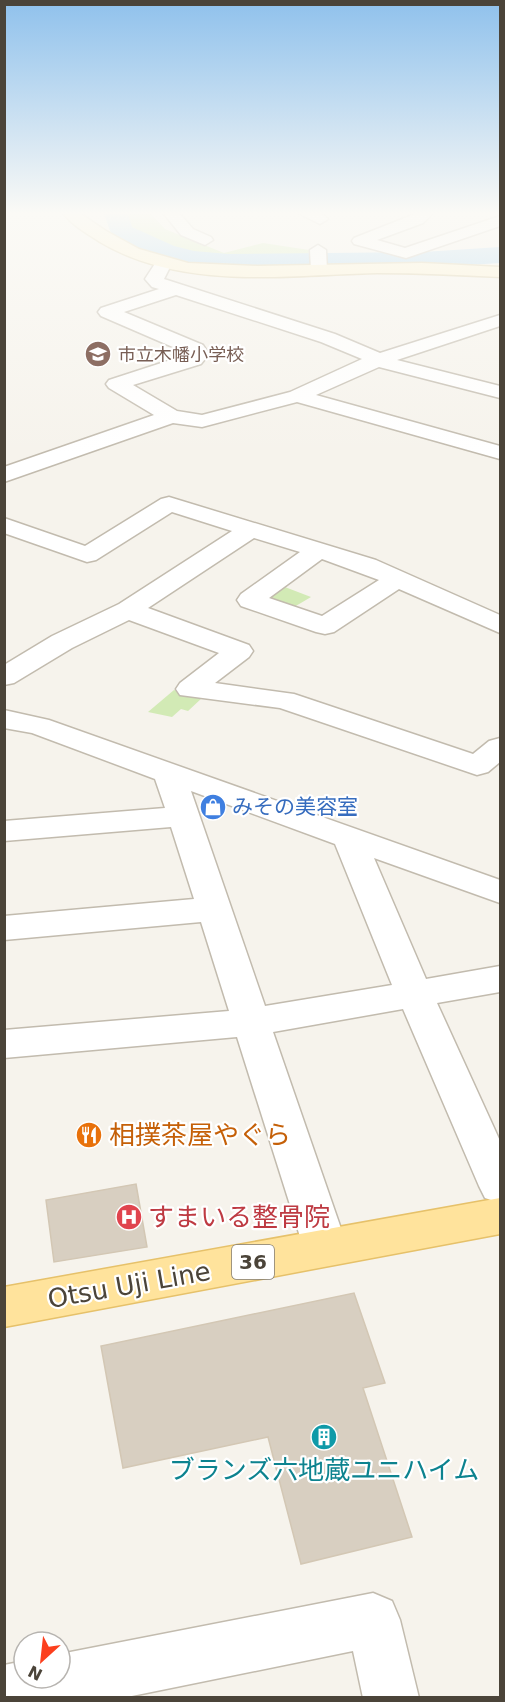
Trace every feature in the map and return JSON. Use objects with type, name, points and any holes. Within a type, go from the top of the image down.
[{"type":"main road","name":"Otsu Uji Line","points":[[4,1307],[198,1273],[325,1246],[501,1216]]},
{"type":"street","points":[[163,293],[107,312],[196,350],[199,354],[194,360],[116,384],[171,416],[202,421],[297,396],[379,360],[501,320]]},
{"type":"street","points":[[190,293],[328,338],[379,360],[501,392]]},
{"type":"street","points":[[297,396],[501,453]]},
{"type":"street","points":[[4,475],[171,416]]},
{"type":"street","points":[[4,525],[87,555],[169,504],[320,549],[397,579],[501,625]]},
{"type":"street","points":[[12,665],[128,610],[251,530]]},
{"type":"street","points":[[320,549],[250,600],[325,626],[397,579]]},
{"type":"street","points":[[128,610],[239,651],[190,689],[284,700],[477,766],[501,747]]},
{"type":"street","points":[[6,721],[39,726],[501,892]]},
{"type":"street","points":[[169,773],[325,1246]]},
{"type":"street","points":[[4,831],[183,816]]},
{"type":"street","points":[[349,838],[415,995],[501,1186]]},
{"type":"street","points":[[4,928],[215,909]]},
{"type":"street","points":[[4,1044],[253,1022],[501,979]]},
{"type":"street","points":[[4,1693],[373,1620],[391,1698]]},
{"type":"green space","points":[[277,584],[311,597],[289,610],[263,601]]},
{"type":"green space","points":[[174,690],[202,698],[188,711],[181,709],[172,717],[148,712]]},
{"type":"building","points":[[136,1184],[147,1247],[54,1262],[46,1200]]},
{"type":"building","name":"ブランズ六地蔵ユニハイム","points":[[354,1293],[385,1383],[363,1388],[412,1537],[301,1564],[268,1437],[123,1468],[101,1346]]},
{"type":"place","name":"市立木幡小学校","points":[[98,354]]},
{"type":"place","name":"みその美容室","points":[[213,807]]},
{"type":"place","name":"相撲茶屋やぐら","points":[[89,1135]]},
{"type":"place","name":"すまいる整骨院","points":[[129,1217]]},
{"type":"place","name":"ブランズ六地蔵ユニハイム","points":[[324,1437]]}]
